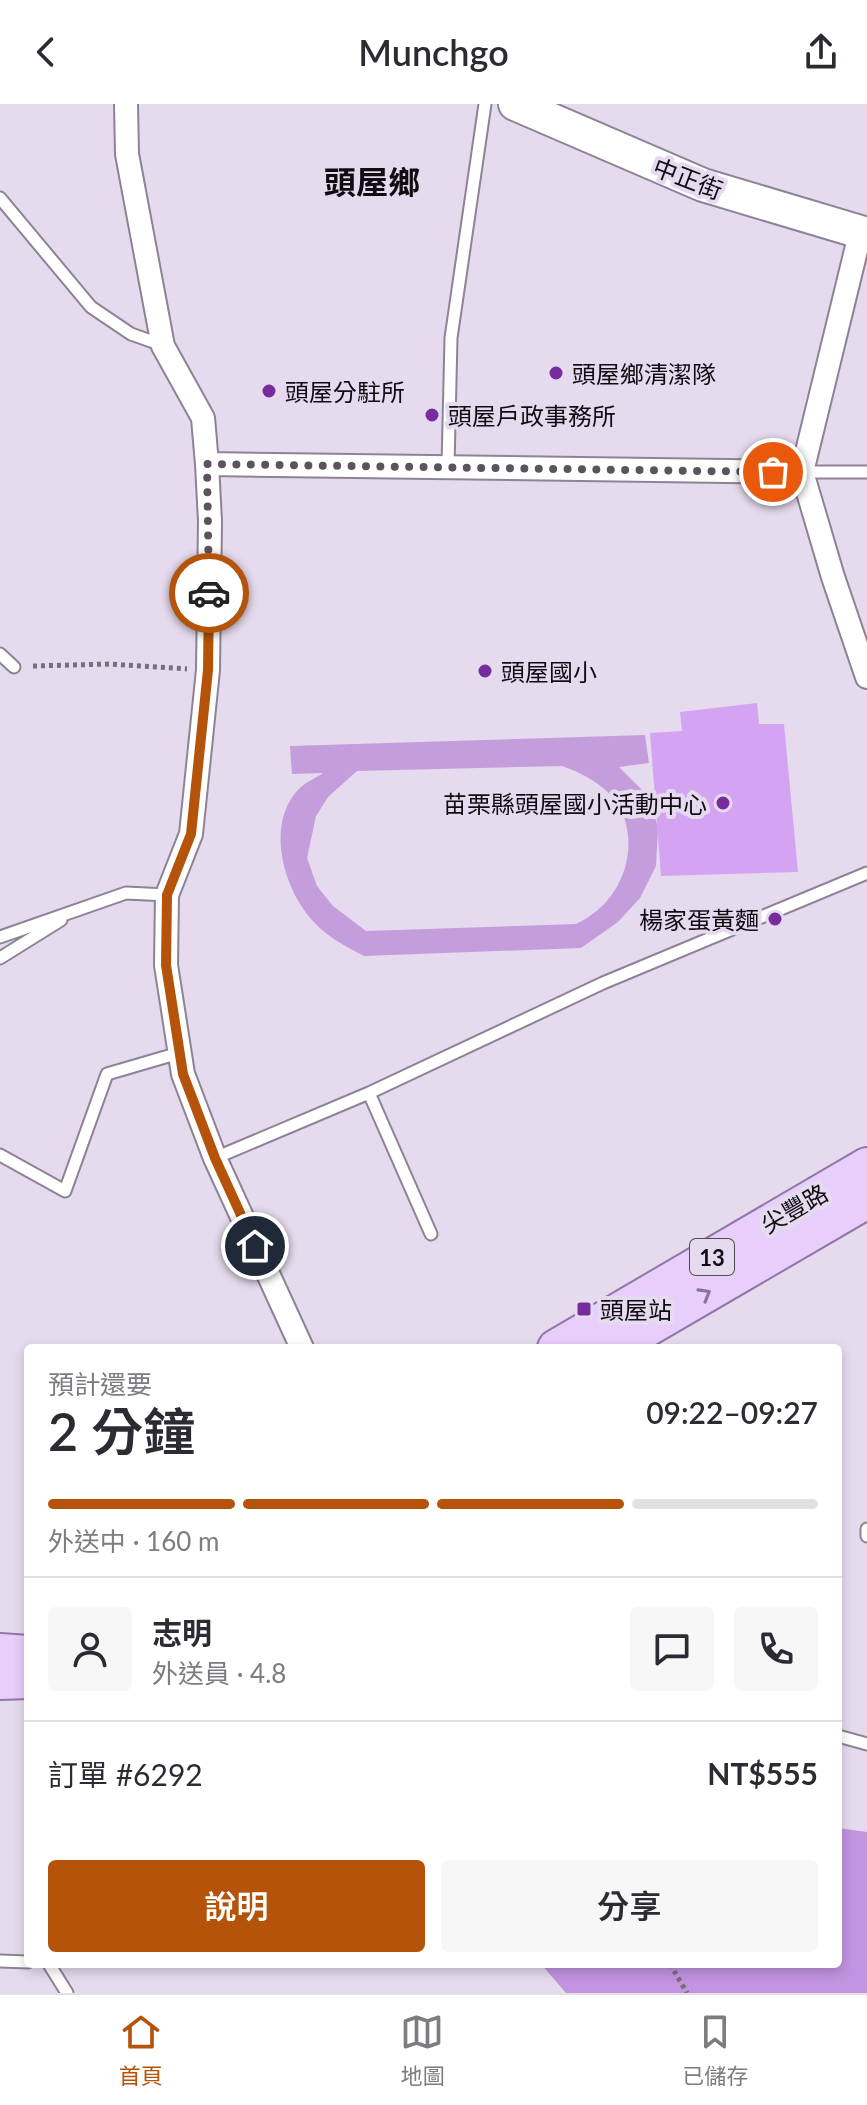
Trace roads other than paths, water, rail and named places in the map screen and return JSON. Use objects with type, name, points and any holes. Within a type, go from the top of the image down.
[{"type":"main road","name":"中正街","points":[[515,104],[703,185],[863,234]]},
{"type":"main road","name":"尖豐路","points":[[563,1344],[867,1166]]},
{"type":"main road","name":"尖豐路","points":[[620,1344],[867,1200]]},
{"type":"main road","points":[[0,1652],[24,1654]]},
{"type":"main road","points":[[0,1681],[24,1680]]},
{"type":"street","points":[[126,104],[127,154],[163,346],[203,418],[207,464],[208,670],[191,834],[167,895],[166,965],[183,1074],[215,1158],[300,1344]]},
{"type":"street","points":[[863,234],[802,472],[867,677]]},
{"type":"street","points":[[207,464],[802,472]]},
{"type":"lane","points":[[448,466],[451,338],[485,104]]},
{"type":"lane","points":[[0,198],[91,307],[131,334],[163,346]]},
{"type":"lane","points":[[802,472],[867,472]]},
{"type":"lane","points":[[0,654],[14,667]]},
{"type":"lane","points":[[215,1158],[369,1093],[603,983],[867,873]]},
{"type":"lane","points":[[0,937],[126,893],[167,895]]},
{"type":"lane","points":[[0,958],[78,909]]},
{"type":"lane","points":[[0,1155],[65,1191],[107,1074],[179,1053]]},
{"type":"lane","points":[[369,1093],[431,1234]]},
{"type":"lane","points":[[867,1529],[867,1536]]},
{"type":"lane","points":[[842,1737],[867,1744]]},
{"type":"lane","points":[[0,1961],[24,1962]]},
{"type":"lane","points":[[51,1968],[67,1993]]},
{"type":"place","name":"頭屋鄉清潔隊","points":[[556,373]]},
{"type":"place","name":"頭屋分駐所","points":[[269,391]]},
{"type":"place","name":"頭屋戶政事務所","points":[[432,415]]},
{"type":"place","name":"頭屋國小","points":[[485,671]]},
{"type":"place","name":"苗栗縣頭屋國小活動中心","points":[[723,803]]},
{"type":"place","name":"楊家蛋黃麵","points":[[775,919]]},
{"type":"place","name":"頭屋站","points":[[584,1309]]},
{"type":"district","name":"頭屋鄉","points":[[372,181]]}]
